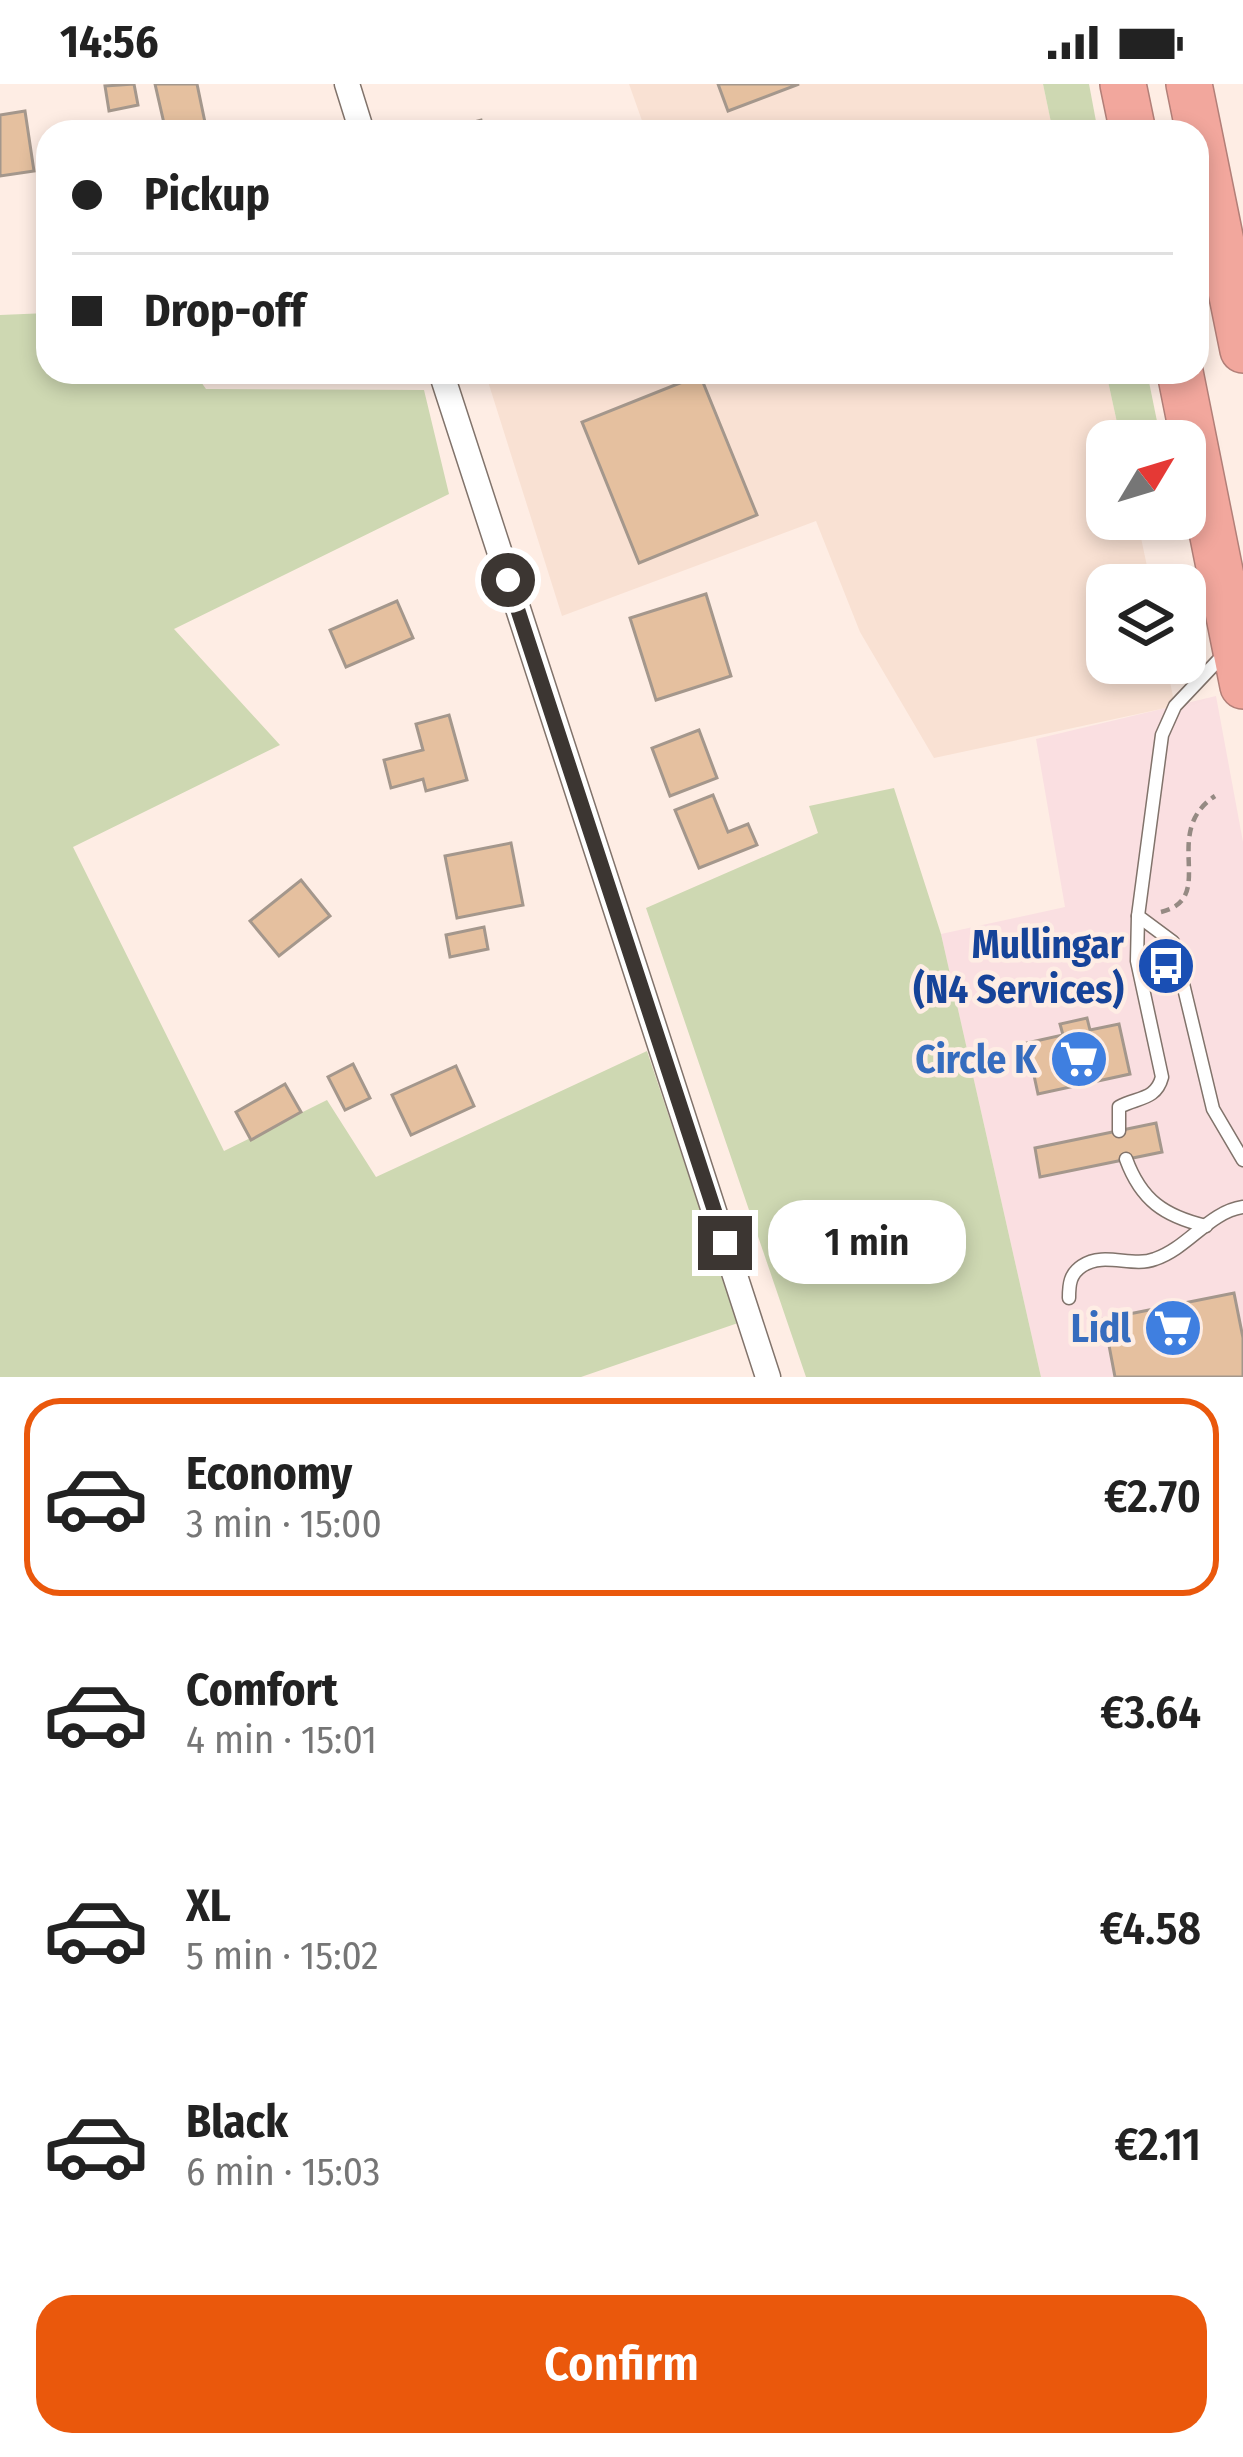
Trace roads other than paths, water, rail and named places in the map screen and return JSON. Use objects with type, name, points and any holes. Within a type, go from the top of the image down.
[{"type":"highway","points":[[1123,84],[1130,120]]},
{"type":"highway","points":[[1189,84],[1196,120]]},
{"type":"highway","points":[[1209,183],[1243,350]]},
{"type":"highway","points":[[1182,384],[1239,664]]},
{"type":"street","points":[[346,84],[358,120]]},
{"type":"street","points":[[445,384],[768,1377]]},
{"type":"lane","points":[[1119,1131],[1119,1107],[1151,1096],[1162,1077],[1137,961],[1138,916],[1162,735],[1175,706],[1239,664]]},
{"type":"lane","points":[[1138,916],[1173,942],[1213,1109],[1243,1160]]},
{"type":"lane","points":[[1126,1160],[1144,1197],[1161,1211],[1206,1226]]},
{"type":"lane","points":[[1069,1298],[1069,1282],[1088,1262],[1149,1262],[1243,1207]]},
{"type":"place","name":"Mullingar (N4 Services)","points":[[1166,966]]},
{"type":"place","name":"Circle K","points":[[1079,1059]]},
{"type":"place","name":"Lidl","points":[[1173,1328]]}]
